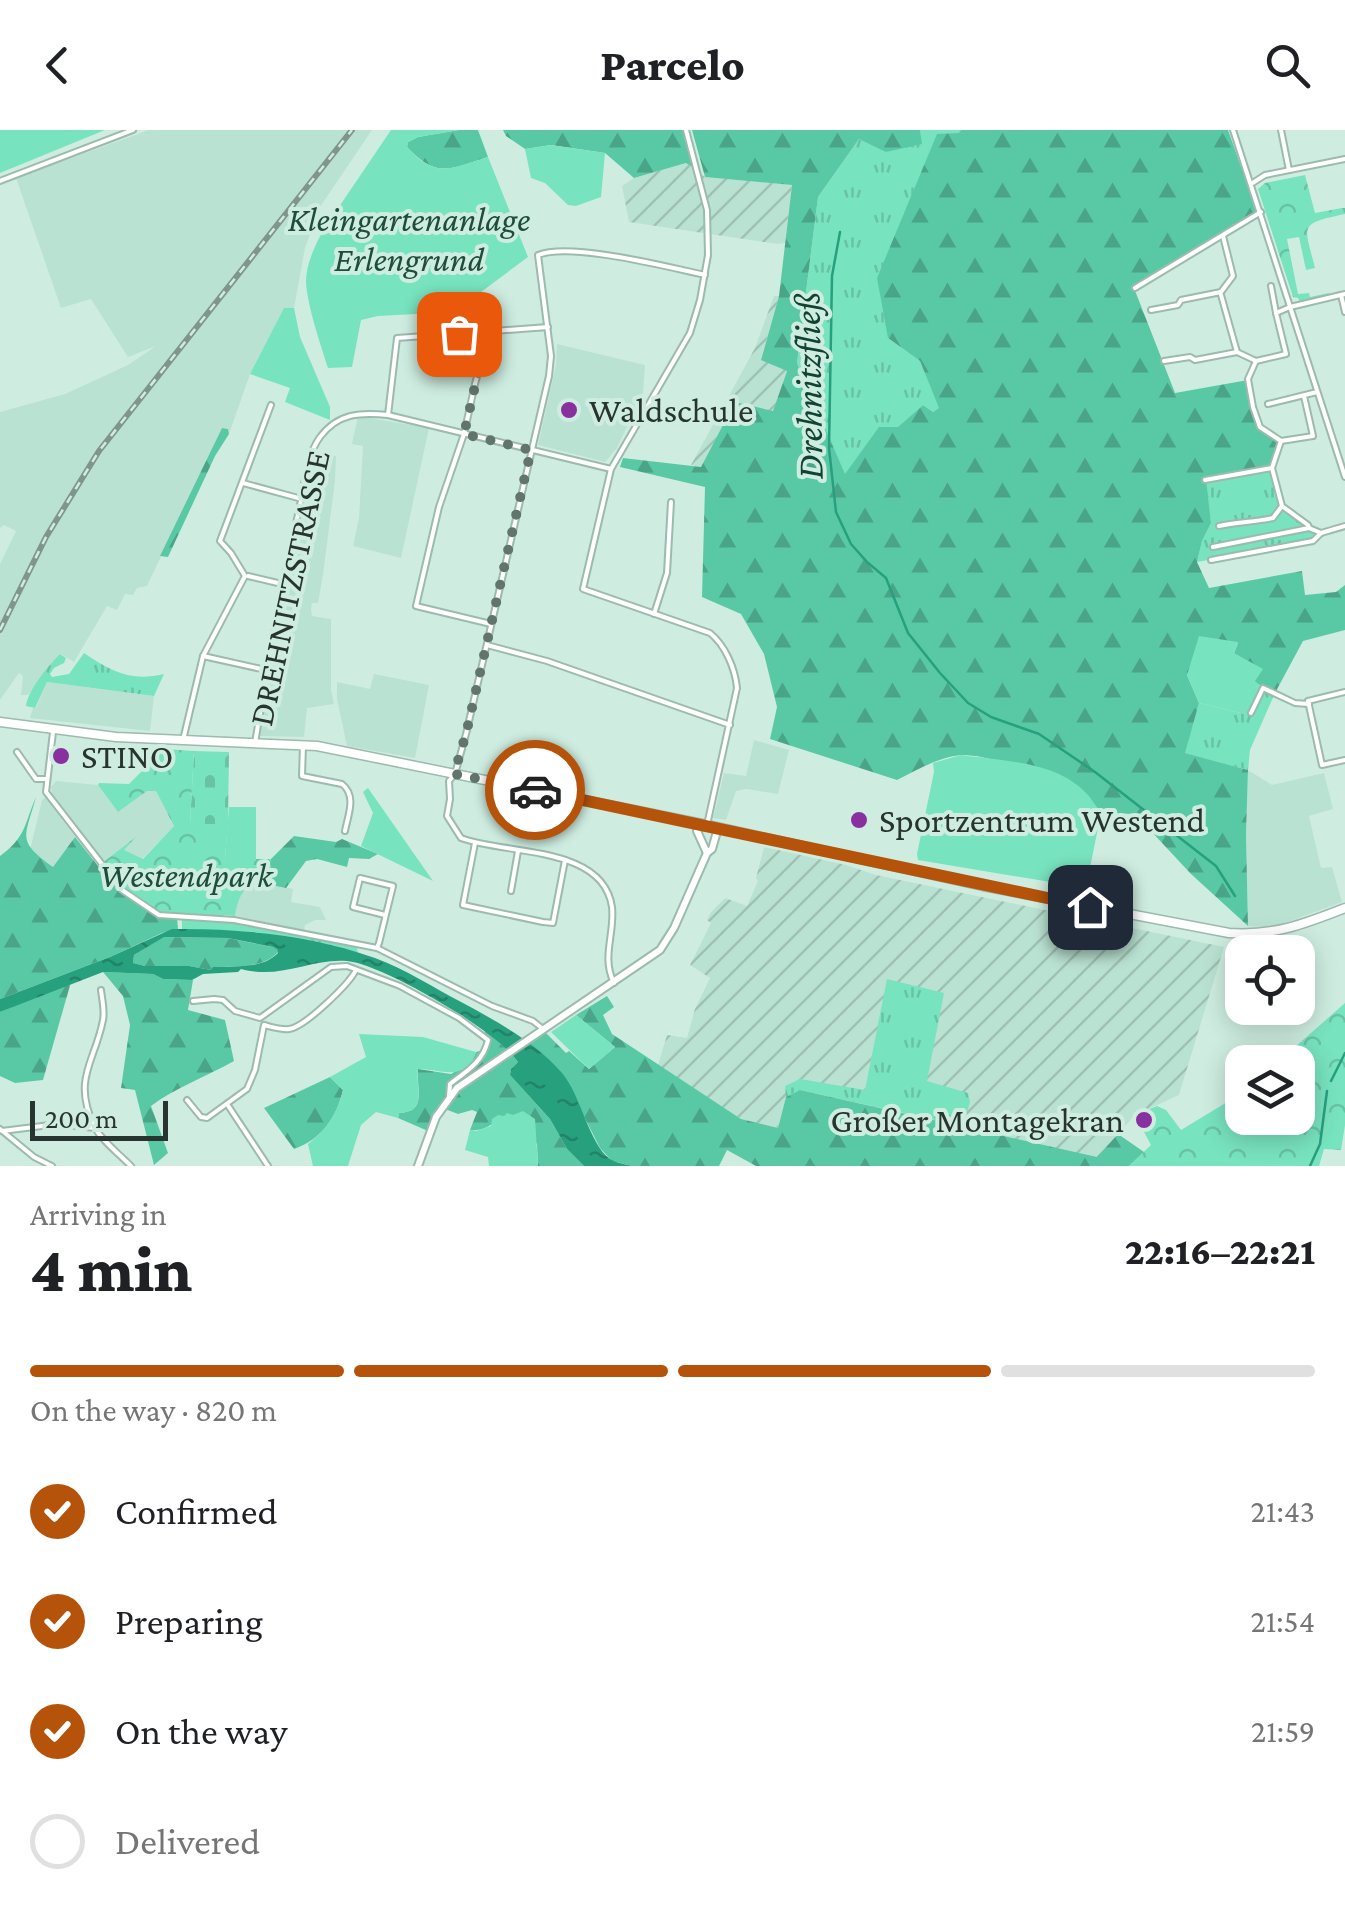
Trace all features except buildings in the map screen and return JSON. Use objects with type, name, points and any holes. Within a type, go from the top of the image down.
[{"type":"main road","points":[[0,722],[183,741],[303,745],[1188,927],[1249,934],[1285,930],[1345,908]]},
{"type":"main road","points":[[702,824],[697,831],[707,853]]},
{"type":"main road","points":[[418,1166],[436,1116],[457,1088],[664,946],[712,849],[718,828]]},
{"type":"street","points":[[0,181],[133,130]]},
{"type":"street","points":[[686,130],[708,210],[708,255],[700,300],[690,333],[610,469],[584,588],[710,633],[722,646],[737,688],[702,824]]},
{"type":"street","points":[[1233,130],[1345,477]]},
{"type":"street","points":[[1281,130],[1289,170]]},
{"type":"street","points":[[1251,184],[1265,175],[1345,159]]},
{"type":"street","points":[[1135,288],[1261,212]]},
{"type":"street","points":[[1151,310],[1221,292],[1233,276],[1223,236]]},
{"type":"street","points":[[614,983],[608,970],[612,914],[599,878],[565,860],[461,838],[448,816],[449,781],[486,645],[549,376],[552,356],[538,255],[548,251],[603,255],[705,275]]},
{"type":"street","points":[[1164,362],[1237,352],[1256,361],[1286,354],[1271,286]]},
{"type":"street","points":[[1221,292],[1237,352]]},
{"type":"street","points":[[1276,312],[1343,294],[1345,312]]},
{"type":"street","points":[[388,416],[397,338],[548,327]]},
{"type":"street","points":[[474,334],[478,373],[464,434],[439,506],[416,606],[491,624]]},
{"type":"street","points":[[1256,361],[1248,380],[1260,427],[1281,441],[1313,436],[1304,396]]},
{"type":"street","points":[[1268,404],[1317,392]]},
{"type":"street","points":[[271,405],[220,541],[246,576],[282,584]]},
{"type":"street","name":"DREHNITZSTRASSE","points":[[255,744],[282,584],[316,443],[328,428],[356,413],[388,416],[610,469]]},
{"type":"street","points":[[1281,441],[1272,468],[1282,506],[1321,533]]},
{"type":"street","points":[[1206,480],[1272,468]]},
{"type":"street","points":[[242,483],[302,499]]},
{"type":"street","points":[[654,614],[667,573],[671,502]]},
{"type":"street","points":[[1219,526],[1274,518],[1282,506]]},
{"type":"street","points":[[1211,560],[1313,541],[1321,533],[1345,526]]},
{"type":"street","points":[[1213,547],[1310,528]]},
{"type":"street","points":[[1224,545],[1226,557]]},
{"type":"street","points":[[183,741],[203,656],[246,576]]},
{"type":"street","points":[[486,645],[547,661],[730,724]]},
{"type":"street","points":[[203,656],[267,670]]},
{"type":"street","points":[[1252,713],[1263,688],[1295,703],[1345,692]]},
{"type":"street","points":[[1308,703],[1322,766],[1345,760]]},
{"type":"street","points":[[54,730],[46,792],[114,882],[154,912],[234,920],[377,948],[492,1006],[533,1021],[543,1030]]},
{"type":"street","points":[[303,745],[302,776],[348,788],[351,795],[346,830]]},
{"type":"street","points":[[17,752],[36,778],[46,779]]},
{"type":"street","points":[[475,842],[463,906],[553,924],[565,860]]},
{"type":"street","points":[[511,891],[518,851]]},
{"type":"street","points":[[377,948],[385,915],[392,886],[360,878],[353,907],[385,915]]},
{"type":"street","points":[[260,1018],[330,967],[346,966],[400,986],[485,1036],[488,1044],[478,1063],[450,1084],[449,1096]]},
{"type":"street","points":[[264,1025],[288,1029],[300,1025],[325,1005],[357,969]]},
{"type":"street","points":[[102,990],[104,1018],[87,1066],[87,1102],[95,1128],[131,1166]]},
{"type":"street","points":[[186,1100],[205,1119],[247,1090],[264,1025],[260,1018],[235,1011],[223,1000],[193,1002]]},
{"type":"street","points":[[227,1104],[268,1166]]},
{"type":"street","points":[[1,1130],[58,1124],[95,1128]]},
{"type":"street","points":[[1,1130],[34,1157],[52,1166]]},
{"type":"shaded area","points":[[149,130],[372,130],[320,207],[305,248],[294,308],[284,309],[250,374],[229,434],[228,429],[222,428],[147,586],[137,588],[133,595],[125,594],[117,610],[107,606],[74,662],[61,654],[28,695],[21,695],[23,676],[19,673],[0,700],[0,564],[16,531],[4,525],[0,528],[0,412],[65,394],[128,365],[156,346],[128,357],[91,299],[61,308],[16,178]]},
{"type":"shaded area","points":[[686,163],[705,177],[792,185],[785,243],[629,222],[622,186],[634,178]]},
{"type":"shaded area","points":[[774,296],[779,296],[761,359],[787,370],[773,412],[735,403],[701,467],[691,465],[755,348]]},
{"type":"shaded area","points":[[557,344],[645,365],[643,393],[617,448],[605,462],[538,445]]},
{"type":"shaded area","points":[[358,416],[429,428],[401,558],[353,546],[359,518],[363,446],[352,444]]},
{"type":"shaded area","points":[[318,454],[336,456],[323,575],[318,603],[312,603],[311,609],[312,616],[331,619],[334,704],[307,708],[304,737],[259,736],[291,569]]},
{"type":"shaded area","points":[[374,674],[429,685],[415,758],[347,746],[337,682],[370,689]]},
{"type":"shaded area","points":[[47,682],[154,696],[150,731],[30,718]]},
{"type":"shaded area","points":[[754,740],[789,750],[778,794],[736,791],[726,820],[713,818],[724,773],[746,776]]},
{"type":"shaded area","points":[[1248,770],[1272,785],[1324,773],[1333,809],[1309,816],[1321,868],[1332,867],[1342,902],[1272,927],[1248,926]]},
{"type":"shaded area","points":[[56,781],[98,785],[118,812],[147,791],[156,791],[174,826],[142,859],[123,850],[128,843],[104,862],[52,794],[51,787]]},
{"type":"shaded area","points":[[45,797],[75,837],[53,867],[30,850]]},
{"type":"shaded area","points":[[764,847],[876,875],[1224,947],[1179,1095],[1135,1115],[1097,1158],[800,1090],[786,1097],[778,1128],[741,1119],[658,1065],[667,1035],[687,1038],[710,978],[690,965],[711,923],[707,920],[725,898],[747,906],[758,881]]},
{"type":"shaded area","points":[[255,880],[293,889],[291,902],[320,907],[326,920],[315,920],[305,925],[304,930],[235,916],[245,887]]},
{"type":"green space","points":[[0,130],[105,130],[0,173]]},
{"type":"green space","name":"Kleingartenanlage Erlengrund","points":[[391,130],[459,130],[418,137],[408,142],[407,147],[436,168],[488,157],[528,257],[454,312],[361,320],[352,367],[328,368],[307,291],[309,262],[324,229]]},
{"type":"green space","points":[[478,130],[488,157],[444,168],[427,164],[407,147],[408,142],[418,137]]},
{"type":"green space","points":[[503,130],[683,130],[695,169],[686,163],[634,178],[605,153],[551,145],[525,149]]},
{"type":"green space","points":[[692,130],[920,130],[922,144],[886,152],[859,139],[818,197],[797,363],[845,474],[879,427],[898,427],[923,405],[933,412],[939,408],[920,361],[888,338],[877,278],[937,134],[961,130],[1228,130],[1257,212],[1134,288],[1175,393],[1248,380],[1258,428],[1278,443],[1272,468],[1206,480],[1211,523],[1197,562],[1209,588],[1302,571],[1305,595],[1336,592],[1345,585],[1345,630],[1303,641],[1275,693],[1254,682],[1234,653],[1238,643],[1187,675],[1199,703],[1185,753],[1248,770],[1248,926],[1191,874],[1135,814],[1101,813],[1080,789],[1058,775],[963,755],[937,761],[897,780],[770,739],[777,707],[764,654],[741,614],[702,597],[705,487],[620,467],[623,458],[701,467],[735,402],[773,411],[787,371],[761,360],[779,296],[792,185],[705,177]]},
{"type":"green space","points":[[920,130],[961,130],[888,338],[920,361],[940,408],[933,412],[923,405],[845,475],[797,363],[818,197],[859,139],[921,144]]},
{"type":"green space","points":[[551,145],[605,153],[601,197],[568,205],[545,183],[531,178],[525,149]]},
{"type":"green space","points":[[1305,175],[1315,213],[1345,208],[1345,214],[1319,220],[1308,228],[1315,268],[1306,270],[1299,237],[1287,239],[1298,294],[1309,293],[1310,297],[1329,293],[1300,303],[1293,297],[1258,189],[1265,183]]},
{"type":"green space","points":[[284,308],[294,308],[300,337],[330,407],[330,420],[285,402],[290,388],[250,374]]},
{"type":"green space","points":[[222,428],[228,429],[229,434],[168,557],[160,556]]},
{"type":"green space","points":[[1272,468],[1286,508],[1299,521],[1321,533],[1313,541],[1197,562],[1211,523],[1205,480]]},
{"type":"green space","points":[[1199,636],[1238,642],[1234,653],[1263,669],[1255,681],[1263,688],[1251,713],[1199,703],[1187,675]]},
{"type":"green space","points":[[84,653],[121,673],[141,677],[164,674],[154,696],[47,682],[35,708],[26,706],[34,686],[60,654],[66,658],[54,668],[52,677],[69,674]]},
{"type":"green space","points":[[1263,688],[1275,693],[1250,750],[1248,770],[1184,753],[1199,703],[1245,714]]},
{"type":"green space","name":"Westendpark","points":[[152,748],[194,751],[190,824],[228,824],[225,858],[271,859],[271,883],[255,880],[250,884],[241,896],[235,916],[159,915],[122,890],[101,864],[137,836],[124,850],[143,859],[174,826],[156,791],[147,791],[118,812],[98,785],[129,784],[149,764]]},
{"type":"green space","points":[[194,751],[229,752],[228,824],[190,824]]},
{"type":"green space","points":[[961,755],[1045,769],[1075,783],[1087,794],[1101,813],[1086,888],[918,860],[933,763]]},
{"type":"green space","points":[[368,788],[433,881],[361,846],[373,813],[363,792]]},
{"type":"green space","points":[[36,797],[26,837],[41,858],[53,867],[75,837],[98,866],[101,864],[177,917],[178,929],[0,999],[0,856],[20,836]]},
{"type":"green space","points":[[229,807],[256,807],[256,861],[225,858]]},
{"type":"green space","points":[[294,836],[336,842],[342,839],[378,854],[369,859],[349,858],[347,867],[317,859],[306,861],[286,888],[271,885],[271,859]]},
{"type":"green space","points":[[182,918],[223,918],[351,943],[358,953],[256,932],[182,929]]},
{"type":"green space","points":[[163,937],[228,938],[277,948],[278,952],[256,964],[211,970],[133,963],[134,955]]},
{"type":"green space","points":[[103,972],[193,980],[188,1010],[225,1020],[234,1061],[151,1106],[168,1153],[154,1165],[135,1090],[121,1088],[130,1025],[123,996]]},
{"type":"green space","points":[[887,979],[944,993],[927,1081],[968,1093],[970,1102],[963,1126],[800,1090],[786,1097],[785,1086],[800,1079],[865,1090]]},
{"type":"green space","points":[[71,982],[43,1080],[15,1083],[0,1076],[0,1012]]},
{"type":"green space","points":[[607,996],[614,1007],[603,1015],[612,1034],[741,1119],[778,1128],[786,1097],[800,1090],[1097,1157],[1118,1134],[1144,1152],[1129,1166],[756,1166],[727,1150],[719,1166],[632,1166],[612,1161],[600,1148],[563,1075],[528,1045],[546,1033],[589,1069],[615,1047],[576,1015]]},
{"type":"green space","points":[[1345,1003],[1345,1125],[1341,1150],[1324,1149],[1319,1166],[1129,1166],[1151,1145],[1135,1115],[1157,1106],[1166,1110],[1181,1130],[1225,1103],[1225,1135],[1315,1135],[1315,1045],[1297,1045]]},
{"type":"green space","points":[[576,1015],[615,1047],[589,1069],[551,1032]]},
{"type":"green space","points":[[485,1030],[507,1049],[450,1093],[428,1131],[398,1118],[399,1113],[408,1112],[417,1104],[418,1069],[451,1074],[483,1050]]},
{"type":"green space","points":[[359,1034],[423,1037],[476,1052],[466,1068],[459,1071],[418,1069],[417,1104],[408,1112],[399,1113],[398,1118],[376,1112],[361,1125],[348,1166],[313,1166],[308,1144],[330,1120],[343,1090],[330,1077],[366,1057]]},
{"type":"green space","points":[[513,1055],[518,1062],[510,1075],[550,1119],[567,1149],[584,1166],[538,1166],[537,1144],[513,1115],[482,1129],[470,1130],[477,1112],[458,1114],[445,1109],[461,1089]]},
{"type":"green space","points":[[330,1077],[343,1090],[336,1110],[320,1133],[294,1149],[264,1108]]},
{"type":"green space","points":[[523,1111],[535,1119],[538,1166],[489,1166],[488,1157],[465,1150],[470,1130],[491,1126],[498,1115]]},
{"type":"water","points":[[172,929],[197,929],[300,938],[386,962],[490,1018],[540,1052],[569,1082],[603,1152],[612,1160],[632,1166],[584,1166],[567,1149],[550,1119],[510,1075],[518,1062],[507,1049],[438,1001],[364,965],[334,961],[282,971],[241,969],[203,974],[192,980],[103,972],[0,1012],[0,999]],"holes":[[[164,937],[228,938],[273,947],[278,953],[256,964],[211,970],[133,963],[134,955]]]},
{"type":"waterway","name":"Drehnitzfließ","points":[[840,232],[832,276],[829,448],[836,512],[851,544],[886,578],[908,633],[968,703],[991,717],[1039,734],[1095,772],[1216,866],[1235,896]]},
{"type":"waterway","name":"Drehnitzfließ","points":[[1331,1081],[1345,1053]]},
{"type":"waterway","name":"Drehnitzfließ","points":[[1310,1166],[1320,1144],[1327,1091]]},
{"type":"railway","points":[[0,630],[46,537],[99,451],[352,130]]},
{"type":"way so far","points":[[459,334],[474,334],[478,373],[464,434],[531,450],[454,774],[535,790]]},
{"type":"place","name":"Waldschule","points":[[569,410]]},
{"type":"place","name":"STINO","points":[[61,756]]},
{"type":"place","name":"Sportzentrum Westend","points":[[859,820]]},
{"type":"place","name":"Großer Montagekran","points":[[1144,1120]]},
{"type":"route","points":[[535,790],[1090,907]]}]
